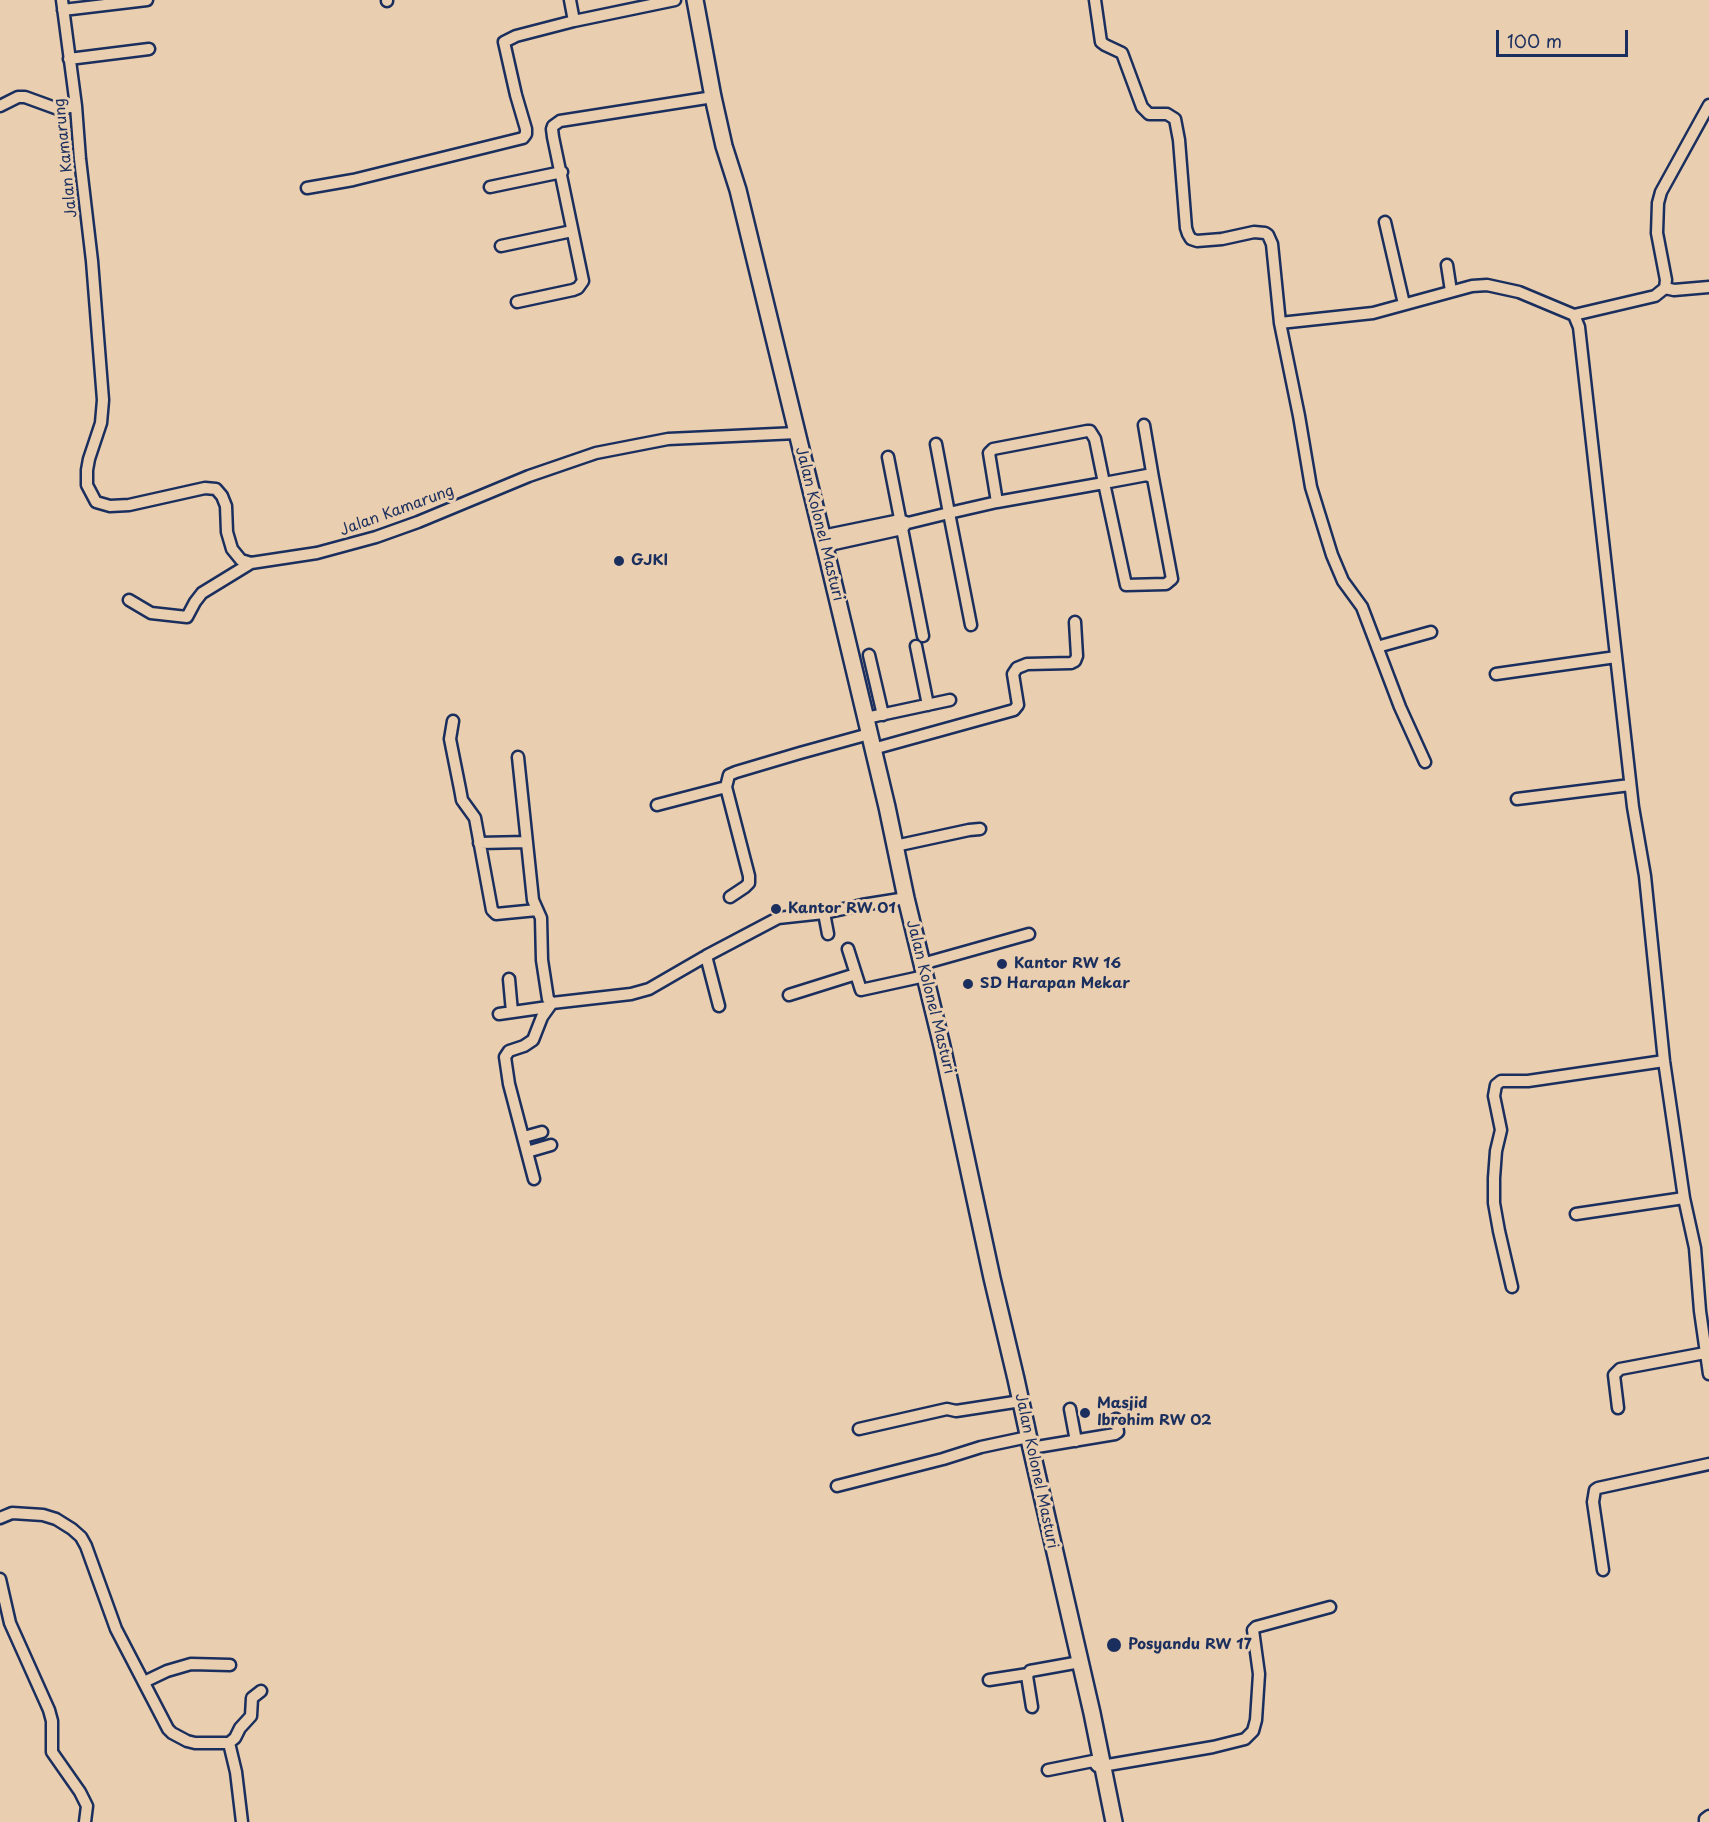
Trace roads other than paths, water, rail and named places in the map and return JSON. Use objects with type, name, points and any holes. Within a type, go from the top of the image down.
[{"type":"main road","name":"Jalan Kolonel Masturi","points":[[695,0],[724,146],[738,190],[824,541],[942,1046],[1114,1822]]},
{"type":"street","points":[[62,5],[147,0]]},
{"type":"street","points":[[570,0],[574,21]]},
{"type":"street","points":[[307,188],[353,180],[523,138],[526,129],[504,42],[516,36],[574,21],[675,0]]},
{"type":"street","points":[[1095,0],[1101,42],[1122,53],[1142,107],[1149,114],[1167,114],[1175,119],[1179,140],[1186,228],[1191,239],[1197,241],[1254,232],[1265,233],[1272,244],[1280,323],[1311,487],[1336,567],[1362,607],[1400,707],[1425,762]]},
{"type":"street","name":"Jalan Kamarung","points":[[62,5],[76,106],[103,400],[101,423],[88,459],[87,485],[96,502],[110,506],[129,505],[205,488],[216,489],[226,506],[227,532],[232,549],[241,560],[251,563],[317,553],[376,537],[529,476],[596,453],[668,438],[797,433]]},
{"type":"street","points":[[69,58],[148,49]]},
{"type":"street","points":[[0,106],[18,97],[25,97],[58,109],[76,106]]},
{"type":"street","points":[[517,302],[573,290],[582,284],[553,126],[560,121],[713,97]]},
{"type":"street","points":[[1280,323],[1360,316],[1472,286],[1487,285],[1519,292],[1574,315],[1649,298],[1660,293],[1665,288],[1666,280],[1658,233],[1658,203],[1666,182],[1709,105]]},
{"type":"street","points":[[490,186],[562,172]]},
{"type":"street","points":[[1385,222],[1404,304]]},
{"type":"street","points":[[501,246],[572,231]]},
{"type":"street","points":[[1447,265],[1451,291]]},
{"type":"street","points":[[1665,288],[1674,290],[1709,287]]},
{"type":"street","points":[[1574,315],[1579,327],[1630,785],[1645,876],[1664,1061],[1684,1198],[1695,1248],[1709,1374]]},
{"type":"street","points":[[997,502],[990,450],[1087,431],[1093,434],[1095,439],[1125,583],[1132,586],[1166,584],[1173,577],[1144,425]]},
{"type":"street","points":[[936,444],[971,625]]},
{"type":"street","points":[[888,457],[903,524],[923,636]]},
{"type":"street","points":[[824,541],[997,502],[1147,475],[1153,478]]},
{"type":"street","points":[[129,600],[151,613],[187,617],[202,593],[251,563]]},
{"type":"street","points":[[730,897],[749,883],[749,876],[726,787],[729,775],[1014,710],[1018,705],[1013,674],[1017,668],[1027,664],[1075,661],[1077,656],[1075,622]]},
{"type":"street","points":[[1377,647],[1431,632]]},
{"type":"street","points":[[916,646],[928,705]]},
{"type":"street","points":[[869,655],[882,710]]},
{"type":"street","points":[[1496,674],[1616,657]]},
{"type":"street","points":[[865,714],[950,700]]},
{"type":"street","points":[[453,721],[450,739],[462,800],[475,818],[494,912],[496,914],[537,910]]},
{"type":"street","points":[[518,757],[533,900],[541,918],[542,960],[550,1005]]},
{"type":"street","points":[[1517,799],[1630,785]]},
{"type":"street","points":[[657,805],[726,787]]},
{"type":"street","points":[[895,846],[980,829]]},
{"type":"street","points":[[479,843],[527,842]]},
{"type":"street","points":[[499,1014],[643,991],[773,919],[824,913],[906,898]]},
{"type":"street","points":[[824,913],[828,934]]},
{"type":"street","points":[[848,949],[861,990],[1029,934]]},
{"type":"street","points":[[706,956],[718,1006]]},
{"type":"street","points":[[789,995],[855,974]]},
{"type":"street","points":[[509,979],[512,1012]]},
{"type":"street","points":[[534,1179],[509,1084],[505,1057],[509,1052],[533,1040],[542,1017],[550,1005]]},
{"type":"street","points":[[1512,1287],[1494,1203],[1495,1160],[1501,1130],[1494,1096],[1496,1085],[1501,1081],[1528,1082],[1664,1061]]},
{"type":"street","points":[[524,1137],[542,1132]]},
{"type":"street","points":[[528,1152],[551,1145]]},
{"type":"street","points":[[1576,1214],[1684,1198]]},
{"type":"street","points":[[1618,1408],[1614,1375],[1620,1369],[1706,1353]]},
{"type":"street","points":[[859,1429],[947,1409],[956,1412],[1021,1401]]},
{"type":"street","points":[[1070,1409],[1076,1441]]},
{"type":"street","points":[[837,1486],[981,1447],[1029,1442],[1076,1441],[1115,1434],[1118,1432],[1116,1419]]},
{"type":"street","points":[[1603,1570],[1593,1502],[1595,1490],[1709,1464]]},
{"type":"street","points":[[0,1518],[12,1513],[43,1515],[72,1528],[86,1546],[116,1629],[168,1729],[187,1741],[195,1743],[229,1743]]},
{"type":"street","points":[[0,1579],[10,1623],[49,1710],[52,1721],[52,1752],[87,1806],[85,1822]]},
{"type":"street","points":[[1048,1770],[1093,1761],[1097,1766],[1102,1766],[1245,1740],[1253,1731],[1256,1720],[1259,1674],[1252,1630],[1330,1607]]},
{"type":"street","points":[[989,1680],[1080,1662]]},
{"type":"street","points":[[144,1682],[167,1671],[191,1664],[230,1665]]},
{"type":"street","points":[[1028,1674],[1032,1707]]},
{"type":"street","points":[[229,1743],[251,1716],[252,1698],[261,1691]]},
{"type":"street","points":[[229,1743],[236,1772],[242,1822]]},
{"type":"street","points":[[1705,1822],[1709,1816]]},
{"type":"place","name":"GJKI","points":[[619,561]]},
{"type":"place","name":"Kantor RW 01","points":[[776,909]]},
{"type":"place","name":"Kantor RW 16","points":[[1002,964]]},
{"type":"place","name":"SD Harapan Mekar","points":[[968,984]]},
{"type":"place","name":"Masjid Ibrohim RW 02","points":[[1085,1413]]},
{"type":"place","name":"Posyandu RW 17","points":[[1114,1645]]}]
